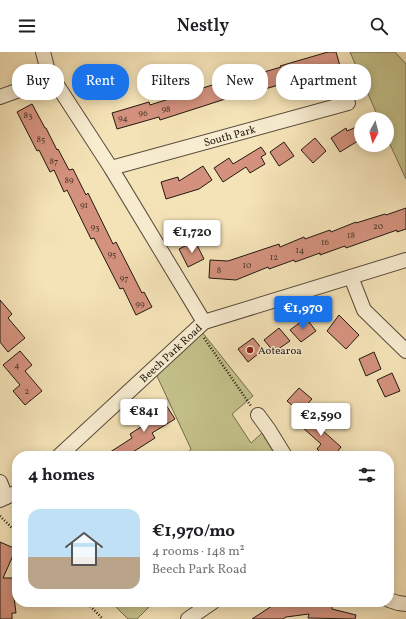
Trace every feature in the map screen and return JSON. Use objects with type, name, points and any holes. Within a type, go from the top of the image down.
[{"type":"street","points":[[42,52],[46,64]]},
{"type":"street","points":[[0,96],[12,92]]},
{"type":"street","points":[[64,96],[111,168],[200,325]]},
{"type":"street","name":"South Park","points":[[111,168],[348,103]]},
{"type":"street","name":"Beech Park Road","points":[[64,451],[200,325],[406,260]]},
{"type":"street","points":[[351,277],[364,310],[406,351]]},
{"type":"street","points":[[258,415],[282,451]]},
{"type":"street","points":[[0,482],[8,496]]},
{"type":"street","points":[[394,602],[406,604]]},
{"type":"street","points":[[188,619],[206,607]]},
{"type":"path","points":[[200,325],[258,415]]},
{"type":"path","points":[[0,516],[12,528]]},
{"type":"path","points":[[91,607],[103,619]]},
{"type":"shaded area","points":[[350,52],[395,52],[406,64],[406,179],[393,152],[394,112],[376,112],[371,100],[371,64],[355,64]]},
{"type":"shaded area","points":[[202,332],[253,396],[232,414],[251,443],[262,433],[273,451],[189,451],[191,449],[156,374]]},
{"type":"shaded area","points":[[116,607],[149,607],[137,619],[128,619]]},
{"type":"building","points":[[328,52],[336,52],[339,64],[287,64]]},
{"type":"building","points":[[276,68],[276,86],[268,88],[268,71]]},
{"type":"building","points":[[212,85],[212,100],[223,100],[160,120],[159,117],[117,129],[112,113],[149,102],[150,105],[166,100],[204,100],[204,88]]},
{"type":"building","points":[[32,104],[69,170],[73,169],[86,195],[88,193],[113,244],[116,242],[142,293],[144,292],[152,307],[136,315],[123,288],[120,289],[94,238],[91,239],[67,190],[64,192],[54,170],[50,172],[39,150],[37,151],[17,112]]},
{"type":"building","points":[[346,128],[347,131],[354,128],[354,143],[340,152],[331,138]]},
{"type":"building","points":[[315,138],[326,151],[313,163],[301,150]]},
{"type":"building","points":[[284,142],[294,156],[279,166],[270,152]]},
{"type":"building","points":[[261,147],[266,154],[261,157],[265,164],[250,173],[246,167],[223,182],[214,168],[229,158],[233,164]]},
{"type":"building","points":[[203,166],[212,180],[199,189],[166,199],[161,182],[178,177],[179,181]]},
{"type":"building","points":[[406,208],[406,229],[397,232],[397,230],[346,248],[345,246],[295,262],[294,260],[269,269],[268,267],[236,280],[209,278],[210,260],[228,261],[279,244],[280,247],[304,237],[305,239],[330,230],[331,232],[356,222],[385,214],[386,215]]},
{"type":"building","points":[[195,241],[204,259],[188,267],[179,249]]},
{"type":"building","points":[[0,300],[12,314],[8,318],[25,338],[8,352],[0,342]]},
{"type":"building","points":[[339,315],[359,335],[346,349],[327,331]]},
{"type":"building","points":[[306,318],[316,331],[301,342],[290,330]]},
{"type":"building","points":[[279,328],[290,341],[274,352],[264,340]]},
{"type":"building","name":"Aotearoa","points":[[253,338],[263,350],[248,362],[238,349]]},
{"type":"building","points":[[20,351],[32,365],[25,371],[42,391],[25,405],[13,391],[20,385],[3,365]]},
{"type":"building","points":[[374,352],[381,369],[366,376],[359,359]]},
{"type":"building","points":[[392,373],[400,391],[385,397],[377,380]]},
{"type":"building","points":[[299,388],[312,399],[300,412],[287,401]]},
{"type":"building","points":[[166,405],[175,419],[152,433],[155,438],[135,451],[112,451],[132,438],[130,434],[152,420],[149,416]]},
{"type":"building","points":[[314,414],[327,425],[322,430],[341,447],[338,451],[319,451],[317,449],[321,444],[302,427]]},
{"type":"building","points":[[0,542],[12,547],[12,558],[3,578],[12,578],[12,607],[15,607],[16,613],[12,613],[12,619],[0,619]]},
{"type":"building","points":[[270,607],[332,607],[332,609],[356,615],[355,619],[308,618],[309,614],[286,617],[283,619],[252,619]]},
{"type":"place","name":"Aotearoa","points":[[250,350]]}]
